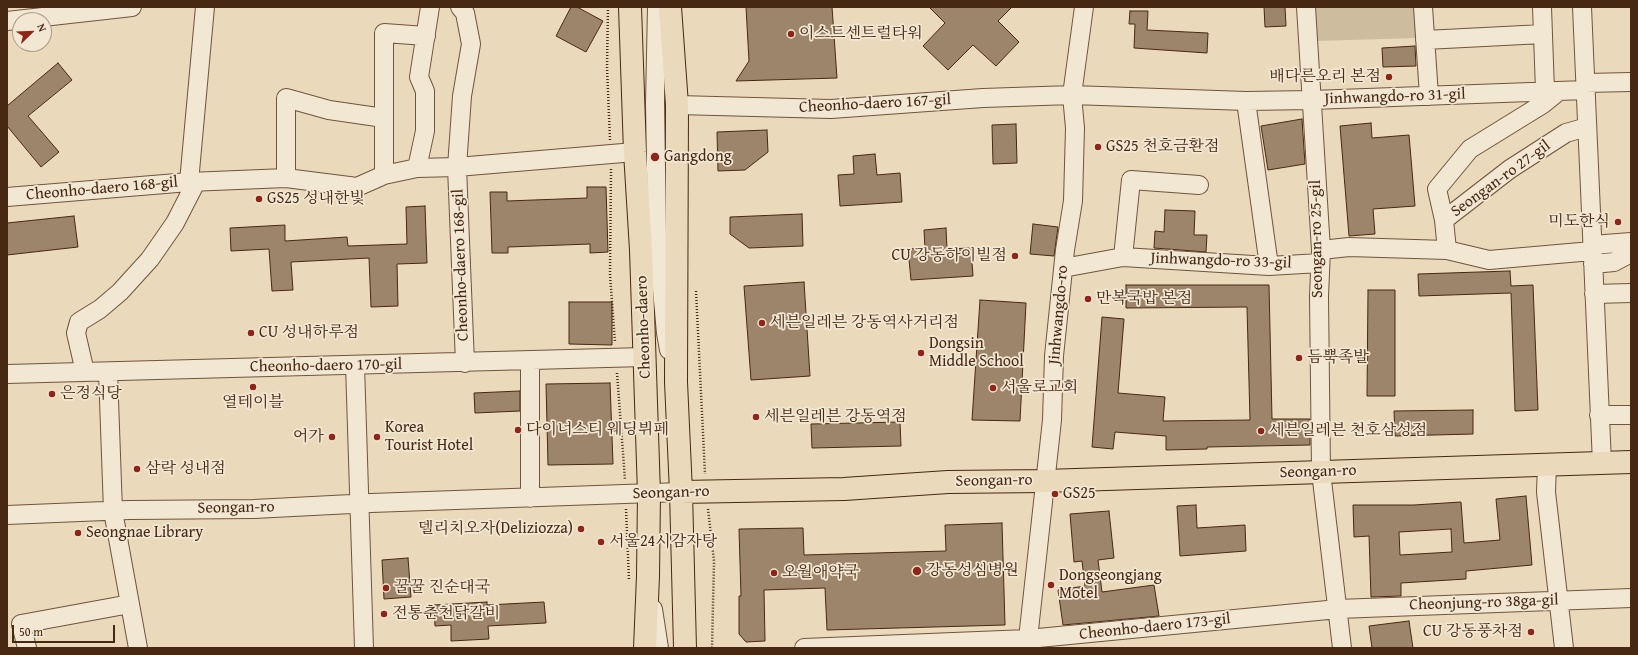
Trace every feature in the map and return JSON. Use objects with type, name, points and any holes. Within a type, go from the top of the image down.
[{"type":"main road","name":"Cheonho-daero","points":[[630,7],[635,152],[641,250],[649,494],[645,648]]},
{"type":"main road","name":"Cheonho-daero","points":[[670,7],[677,105],[676,382],[681,492],[684,648]]},
{"type":"main road","name":"Seongan-ro","points":[[681,492],[844,489],[948,482],[1045,481],[1631,462]]},
{"type":"street","points":[[46,12],[132,7]]},
{"type":"street","points":[[193,182],[204,7]]},
{"type":"street","points":[[417,168],[425,131],[425,91],[419,77],[430,7]]},
{"type":"street","points":[[457,167],[462,96],[471,44],[465,13],[460,7]]},
{"type":"street","points":[[641,250],[649,7]]},
{"type":"street","points":[[657,7],[655,103],[657,235],[666,333],[676,382]]},
{"type":"street","name":"Jinhwangdo-ro","points":[[1027,644],[1052,420],[1054,356],[1064,250],[1073,200],[1075,128],[1072,95],[1084,7]]},
{"type":"street","name":"Seongan-ro 25-gil","points":[[1306,7],[1320,257],[1321,472],[1342,648]]},
{"type":"street","points":[[1422,7],[1429,96]]},
{"type":"street","points":[[1444,220],[1436,190],[1470,149],[1543,104],[1552,91],[1543,34],[1542,7]]},
{"type":"street","points":[[1582,7],[1602,463]]},
{"type":"street","points":[[384,175],[384,33],[426,36]]},
{"type":"street","points":[[1425,40],[1543,34]]},
{"type":"street","name":"Jinhwangdo-ro 31-gil","points":[[1072,95],[1246,101],[1312,100],[1552,91],[1585,86],[1631,82]]},
{"type":"street","name":"Cheonho-daero 167-gil","points":[[677,105],[831,109],[983,98],[1072,95]]},
{"type":"street","points":[[286,178],[286,98],[329,110],[384,118]]},
{"type":"street","points":[[1246,101],[1270,266]]},
{"type":"street","name":"Seongan-ro 27-gil","points":[[1447,250],[1444,220],[1510,169],[1566,133],[1587,128]]},
{"type":"street","name":"Cheonho-daero 168-gil","points":[[7,197],[193,182],[286,178],[357,187],[384,175],[417,168],[457,167],[635,152]]},
{"type":"street","name":"Cheonho-daero 168-gil","points":[[457,167],[464,363]]},
{"type":"street","points":[[1123,257],[1131,180],[1199,185]]},
{"type":"street","name":"Cheonho-daero 168-gil","points":[[85,372],[76,333],[79,322],[100,310],[150,259],[175,223],[193,182]]},
{"type":"street","points":[[1592,253],[1631,242]]},
{"type":"street","name":"Jinhwangdo-ro 33-gil","points":[[1063,268],[1123,257],[1270,266],[1320,257],[1349,247],[1447,250],[1489,260],[1592,253]]},
{"type":"street","points":[[1592,253],[1614,262],[1631,253]]},
{"type":"street","points":[[1594,294],[1631,293]]},
{"type":"street","name":"Cheonho-daero 170-gil","points":[[7,374],[644,357]]},
{"type":"street","points":[[530,361],[530,498]]},
{"type":"street","points":[[355,365],[358,504],[364,648]]},
{"type":"street","points":[[108,372],[113,511],[138,648]]},
{"type":"street","points":[[1600,415],[1631,415]]},
{"type":"street","points":[[1547,464],[1546,492],[1564,648]]},
{"type":"street","name":"Seongan-ro","points":[[7,515],[113,511],[254,509],[681,492]]},
{"type":"street","points":[[648,576],[659,648]]},
{"type":"street","name":"Cheonjung-ro 38ga-gil","points":[[1338,609],[1631,598]]},
{"type":"street","points":[[27,648],[21,624],[130,604]]},
{"type":"street","name":"Cheonho-daero 173-gil","points":[[804,648],[1027,644],[1338,609]]},
{"type":"path","points":[[608,7],[607,68],[611,154],[610,275],[625,495],[629,587]]},
{"type":"path","points":[[695,288],[706,492],[714,561],[712,648]]},
{"type":"shaded area","points":[[1312,7],[1416,7],[1417,38],[1315,41]]},
{"type":"building","points":[[571,7],[577,7],[603,21],[586,52],[556,36]]},
{"type":"building","name":"이스트센트럴타워","points":[[746,7],[832,7],[837,78],[736,81],[749,61]]},
{"type":"building","points":[[929,7],[1012,7],[998,21],[1019,42],[996,66],[973,45],[948,70],[923,46],[945,23]]},
{"type":"building","points":[[1264,7],[1285,7],[1286,26],[1265,27]]},
{"type":"building","points":[[1130,11],[1148,11],[1147,30],[1208,33],[1207,53],[1134,48],[1135,24],[1129,24]]},
{"type":"building","points":[[1415,46],[1416,66],[1383,67],[1382,48]]},
{"type":"building","points":[[58,63],[72,80],[28,116],[59,152],[41,167],[7,126],[7,106]]},
{"type":"building","points":[[1302,119],[1305,164],[1268,170],[1261,126]]},
{"type":"building","points":[[1371,123],[1372,138],[1409,135],[1415,206],[1373,209],[1375,234],[1349,236],[1340,126]]},
{"type":"building","points":[[1016,124],[1017,163],[993,164],[992,125]]},
{"type":"building","points":[[767,130],[768,152],[745,170],[718,171],[717,132]]},
{"type":"building","points":[[875,154],[877,175],[900,173],[902,202],[840,206],[838,175],[854,174],[853,156]]},
{"type":"building","points":[[587,187],[606,187],[608,252],[590,253],[590,244],[508,247],[508,253],[492,253],[490,192],[507,192],[507,201],[587,198]]},
{"type":"building","points":[[425,206],[427,263],[397,264],[398,306],[371,307],[369,258],[291,262],[293,290],[272,291],[269,249],[231,251],[230,228],[285,225],[285,241],[347,237],[348,246],[407,244],[406,207]]},
{"type":"building","points":[[1165,210],[1195,211],[1194,235],[1207,235],[1206,252],[1154,248],[1155,231],[1164,232]]},
{"type":"building","points":[[802,214],[803,246],[749,248],[730,234],[730,217]]},
{"type":"building","points":[[74,216],[78,247],[7,255],[7,223]]},
{"type":"building","points":[[1033,224],[1058,227],[1054,256],[1030,254]]},
{"type":"building","points":[[946,228],[947,249],[971,248],[973,276],[911,280],[908,249],[925,248],[924,230]]},
{"type":"building","points":[[1510,271],[1511,286],[1533,285],[1538,410],[1515,411],[1511,293],[1419,296],[1418,274]]},
{"type":"building","points":[[804,282],[810,376],[751,380],[744,286]]},
{"type":"building","points":[[1126,285],[1269,285],[1272,419],[1310,419],[1310,445],[1207,447],[1207,449],[1166,450],[1166,436],[1115,432],[1113,449],[1092,447],[1102,317],[1124,319],[1118,393],[1165,397],[1163,421],[1250,420],[1247,307],[1126,308]]},
{"type":"building","points":[[1368,290],[1395,290],[1395,396],[1367,396]]},
{"type":"building","points":[[980,300],[1026,303],[1020,421],[972,420]]},
{"type":"building","points":[[569,302],[612,302],[612,345],[569,344]]},
{"type":"building","points":[[610,383],[613,464],[548,465],[546,384]]},
{"type":"building","points":[[520,391],[520,411],[475,413],[474,393]]},
{"type":"building","points":[[1473,410],[1473,434],[1395,436],[1394,411]]},
{"type":"building","points":[[900,422],[901,446],[812,448],[811,424]]},
{"type":"building","points":[[1526,496],[1532,565],[1466,571],[1466,579],[1401,583],[1401,596],[1371,597],[1369,536],[1354,537],[1353,505],[1414,505],[1461,502],[1464,543],[1500,540],[1496,499]],"holes":[[[1451,529],[1452,552],[1400,555],[1399,532]]]},
{"type":"building","points":[[1196,505],[1197,528],[1245,525],[1246,551],[1180,556],[1177,506]]},
{"type":"building","points":[[1109,511],[1114,558],[1098,560],[1102,592],[1154,585],[1159,616],[1063,625],[1058,590],[1085,586],[1082,561],[1074,562],[1070,514]]},
{"type":"building","points":[[1002,523],[1005,625],[827,630],[825,588],[764,590],[765,641],[746,642],[739,634],[739,596],[741,596],[739,529],[803,528],[804,555],[946,551],[945,525]]},
{"type":"building","points":[[408,558],[411,597],[384,599],[382,560]]},
{"type":"building","points":[[487,602],[487,605],[544,602],[546,623],[488,626],[489,639],[451,641],[451,625],[435,626],[434,605]]},
{"type":"building","points":[[1409,621],[1413,648],[1372,648],[1369,626]]},
{"type":"place","name":"이스트센트럴타워","points":[[791,34]]},
{"type":"place","name":"배다른오리 본점","points":[[1389,77]]},
{"type":"place","name":"GS25 천호금환점","points":[[1098,147]]},
{"type":"place","name":"Gangdong","points":[[655,157]]},
{"type":"place","name":"GS25 성내한빛","points":[[259,199]]},
{"type":"place","name":"미도한식","points":[[1618,222]]},
{"type":"place","name":"CU 강동하이빌점","points":[[1015,256]]},
{"type":"place","name":"만복국밥 본점","points":[[1088,299]]},
{"type":"place","name":"세븐일레븐 강동역사거리점","points":[[762,323]]},
{"type":"place","name":"CU 성내하루점","points":[[251,333]]},
{"type":"place","name":"Dongsin Middle School","points":[[921,353]]},
{"type":"place","name":"듬뿍족발","points":[[1299,358]]},
{"type":"place","name":"열테이블","points":[[253,387]]},
{"type":"place","name":"서울로교회","points":[[993,388]]},
{"type":"place","name":"은정식당","points":[[52,394]]},
{"type":"place","name":"세븐일레븐 강동역점","points":[[756,417]]},
{"type":"place","name":"다이너스티 웨딩뷔페","points":[[518,430]]},
{"type":"place","name":"세븐일레븐 천호삼성점","points":[[1261,431]]},
{"type":"place","name":"어가","points":[[332,437]]},
{"type":"place","name":"Korea Tourist Hotel","points":[[377,437]]},
{"type":"place","name":"삼락 성내점","points":[[137,469]]},
{"type":"place","name":"GS25","points":[[1055,494]]},
{"type":"place","name":"델리치오자(Deliziozza)","points":[[581,529]]},
{"type":"place","name":"Seongnae Library","points":[[78,533]]},
{"type":"place","name":"서울24시감자탕","points":[[601,542]]},
{"type":"place","name":"강동성심병원","points":[[917,571]]},
{"type":"place","name":"오월애약국","points":[[774,573]]},
{"type":"place","name":"Dongseongjang Motel","points":[[1051,585]]},
{"type":"place","name":"꿀꿀 진순대국","points":[[386,588]]},
{"type":"place","name":"전통춘천닭갈비","points":[[384,614]]},
{"type":"place","name":"CU 강동풍차점","points":[[1531,632]]}]
